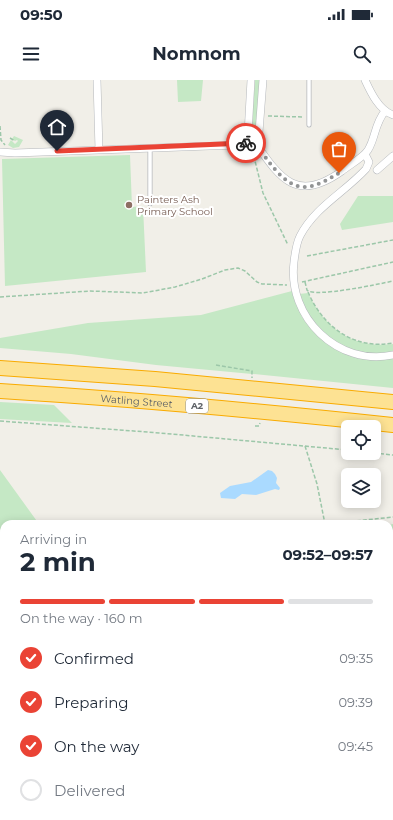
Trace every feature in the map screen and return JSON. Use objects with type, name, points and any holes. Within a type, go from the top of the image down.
[{"type":"highway","name":"A2","points":[[0,368],[155,379],[393,402]]},
{"type":"highway","name":"Watling Street","points":[[0,391],[112,398],[393,425]]},
{"type":"street","points":[[97,80],[99,150]]},
{"type":"street","points":[[243,143],[248,134],[251,80]]},
{"type":"street","points":[[0,152],[15,153],[99,150],[250,143],[254,141],[259,133],[263,80]]},
{"type":"street","points":[[365,80],[375,98],[385,111],[393,115]]},
{"type":"street","points":[[254,141],[281,176],[289,182],[300,187],[314,185],[333,176],[365,154],[371,144],[377,123],[385,111]]},
{"type":"street","points":[[365,154],[369,162],[366,169],[322,209],[310,221],[300,235],[294,256],[294,284],[302,311],[321,335],[349,352],[358,355],[376,358],[393,355]]},
{"type":"street","points":[[377,170],[393,156]]},
{"type":"lane","points":[[309,80],[309,125]]},
{"type":"lane","points":[[150,148],[150,204]]},
{"type":"path","points":[[260,116],[309,117]]},
{"type":"path","points":[[0,126],[2,142],[8,148]]},
{"type":"path","points":[[10,138],[15,142]]},
{"type":"path","points":[[243,143],[249,149],[255,161],[263,193],[291,249]]},
{"type":"path","points":[[306,256],[393,240]]},
{"type":"path","points":[[0,297],[90,291],[143,292],[175,287],[225,270],[238,268],[257,282],[276,285],[294,284],[393,262]]},
{"type":"path","points":[[305,282],[307,290],[311,292],[339,292],[393,281]]},
{"type":"path","points":[[308,292],[311,300],[329,324],[344,335],[367,343],[393,343]]},
{"type":"path","points":[[216,365],[252,371],[251,388]]},
{"type":"path","points":[[0,420],[341,449]]},
{"type":"path","points":[[305,446],[318,484],[325,520]]},
{"type":"path","points":[[381,454],[393,455]]},
{"type":"path","points":[[364,520],[393,517]]},
{"type":"green space","points":[[177,80],[203,80],[201,101],[178,102]]},
{"type":"green space","points":[[255,80],[262,80],[258,134],[251,133]]},
{"type":"green space","points":[[14,136],[23,140],[19,147],[13,148],[8,145],[11,140],[15,144],[18,141],[12,139]]},
{"type":"green space","points":[[130,155],[132,207],[143,206],[146,272],[5,286],[2,159]]},
{"type":"green space","points":[[358,196],[393,196],[393,222],[342,230],[340,224]]},
{"type":"green space","points":[[292,291],[302,317],[316,333],[371,360],[380,360],[393,357],[393,388],[253,374],[252,372],[252,374],[156,365],[71,354],[0,348],[0,338],[88,323],[201,315]]},
{"type":"green space","points":[[308,293],[323,316],[342,334],[365,343],[378,345],[393,344],[393,354],[361,353],[330,340],[307,315],[299,294]]},
{"type":"green space","points":[[0,402],[54,405],[72,423],[0,419]]},
{"type":"green space","points":[[0,470],[36,520],[0,520]]},
{"type":"water","points":[[268,470],[275,474],[277,478],[276,483],[280,488],[279,490],[275,489],[256,495],[242,494],[235,499],[221,498],[220,493],[230,486],[251,482]]},
{"type":"way so far","points":[[246,143],[254,141],[281,176],[300,187],[318,184],[339,173]]},
{"type":"place","name":"Painters Ash Primary School","points":[[129,205]]},
{"type":"route","points":[[57,151],[237,145],[246,143]]}]
